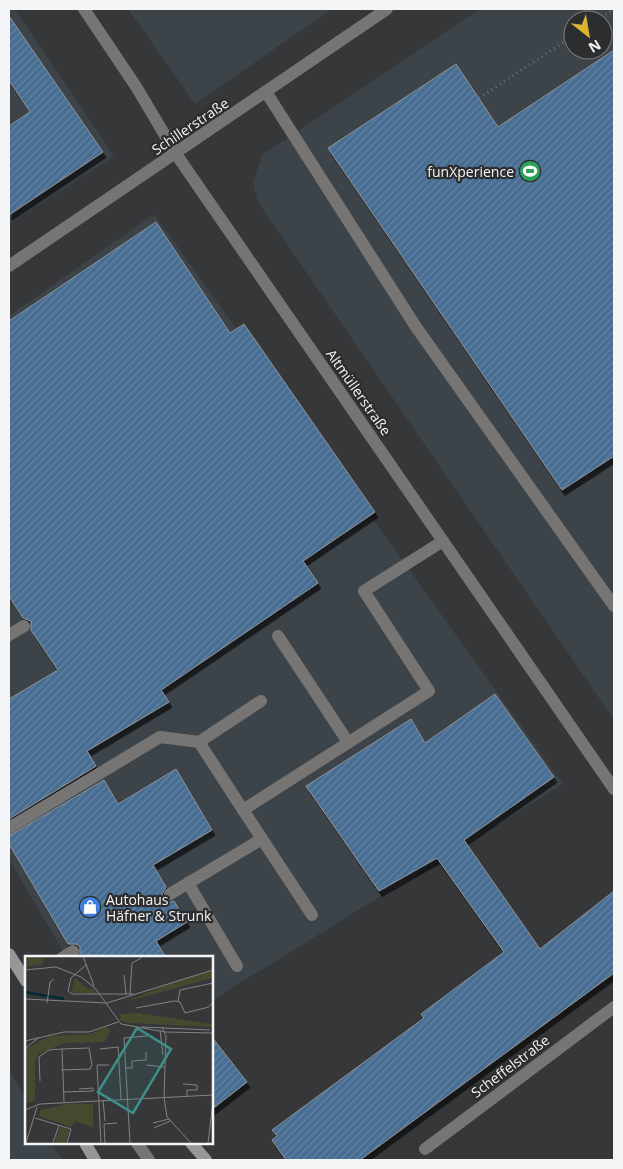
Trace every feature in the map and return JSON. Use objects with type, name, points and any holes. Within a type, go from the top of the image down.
[{"type":"main road","points":[[9,954],[25,978]]},
{"type":"main road","points":[[86,1144],[95,1160]]},
{"type":"main road","points":[[192,1144],[206,1160]]},
{"type":"street","name":"Altmüllerstraße","points":[[84,9],[137,88],[176,154],[614,789]]},
{"type":"street","name":"Schillerstraße","points":[[9,266],[388,9]]},
{"type":"street","points":[[266,92],[416,327],[614,606]]},
{"type":"street","points":[[243,810],[429,691],[364,591],[443,542]]},
{"type":"street","points":[[9,636],[24,626]]},
{"type":"street","points":[[278,636],[348,742]]},
{"type":"street","points":[[9,828],[160,737],[199,742],[261,701]]},
{"type":"street","points":[[199,742],[312,916]]},
{"type":"street","points":[[170,894],[262,839]]},
{"type":"street","points":[[188,883],[237,966]]},
{"type":"street","name":"Scheffelstraße","points":[[425,1149],[614,1007]]},
{"type":"street","points":[[137,1144],[149,1160]]},
{"type":"path","points":[[479,98],[563,43]]},
{"type":"shaded area","points":[[9,9],[15,9],[114,156],[9,224]]},
{"type":"shaded area","points":[[128,9],[332,9],[195,104]]},
{"type":"shaded area","points":[[480,9],[614,9],[614,720],[258,202],[253,183],[262,155]]},
{"type":"shaded area","points":[[154,214],[563,784],[212,1000],[212,956],[66,956],[9,859],[9,316]]},
{"type":"shaded area","points":[[9,1069],[25,1097],[25,1144],[53,1144],[62,1160],[9,1160]]},
{"type":"building","points":[[9,16],[103,152],[9,215],[9,126],[30,112],[9,80]]},
{"type":"building","points":[[613,51],[614,456],[562,490],[328,148],[456,64],[498,127],[599,60],[613,60]]},
{"type":"building","points":[[156,222],[230,333],[244,324],[375,512],[303,561],[318,583],[161,690],[169,702],[87,751],[96,766],[9,819],[9,699],[58,670],[31,630],[31,621],[23,618],[9,596],[9,321]]},
{"type":"building","points":[[495,694],[554,777],[464,840],[540,949],[614,891],[614,973],[360,1160],[286,1160],[272,1140],[277,1136],[272,1130],[424,1018],[421,1014],[504,952],[437,858],[379,891],[306,786],[411,719],[425,743]]},
{"type":"building","points":[[176,769],[212,830],[153,865],[166,887],[162,894],[163,899],[170,902],[174,901],[187,922],[156,941],[165,956],[78,956],[80,947],[76,944],[68,944],[9,844],[9,836],[104,780],[118,804]]},
{"type":"building","points":[[212,1037],[247,1082],[212,1109]]},
{"type":"place","name":"funXperience","points":[[530,171]]},
{"type":"place","name":"Autohaus Häfner & Strunk","points":[[90,907]]}]
